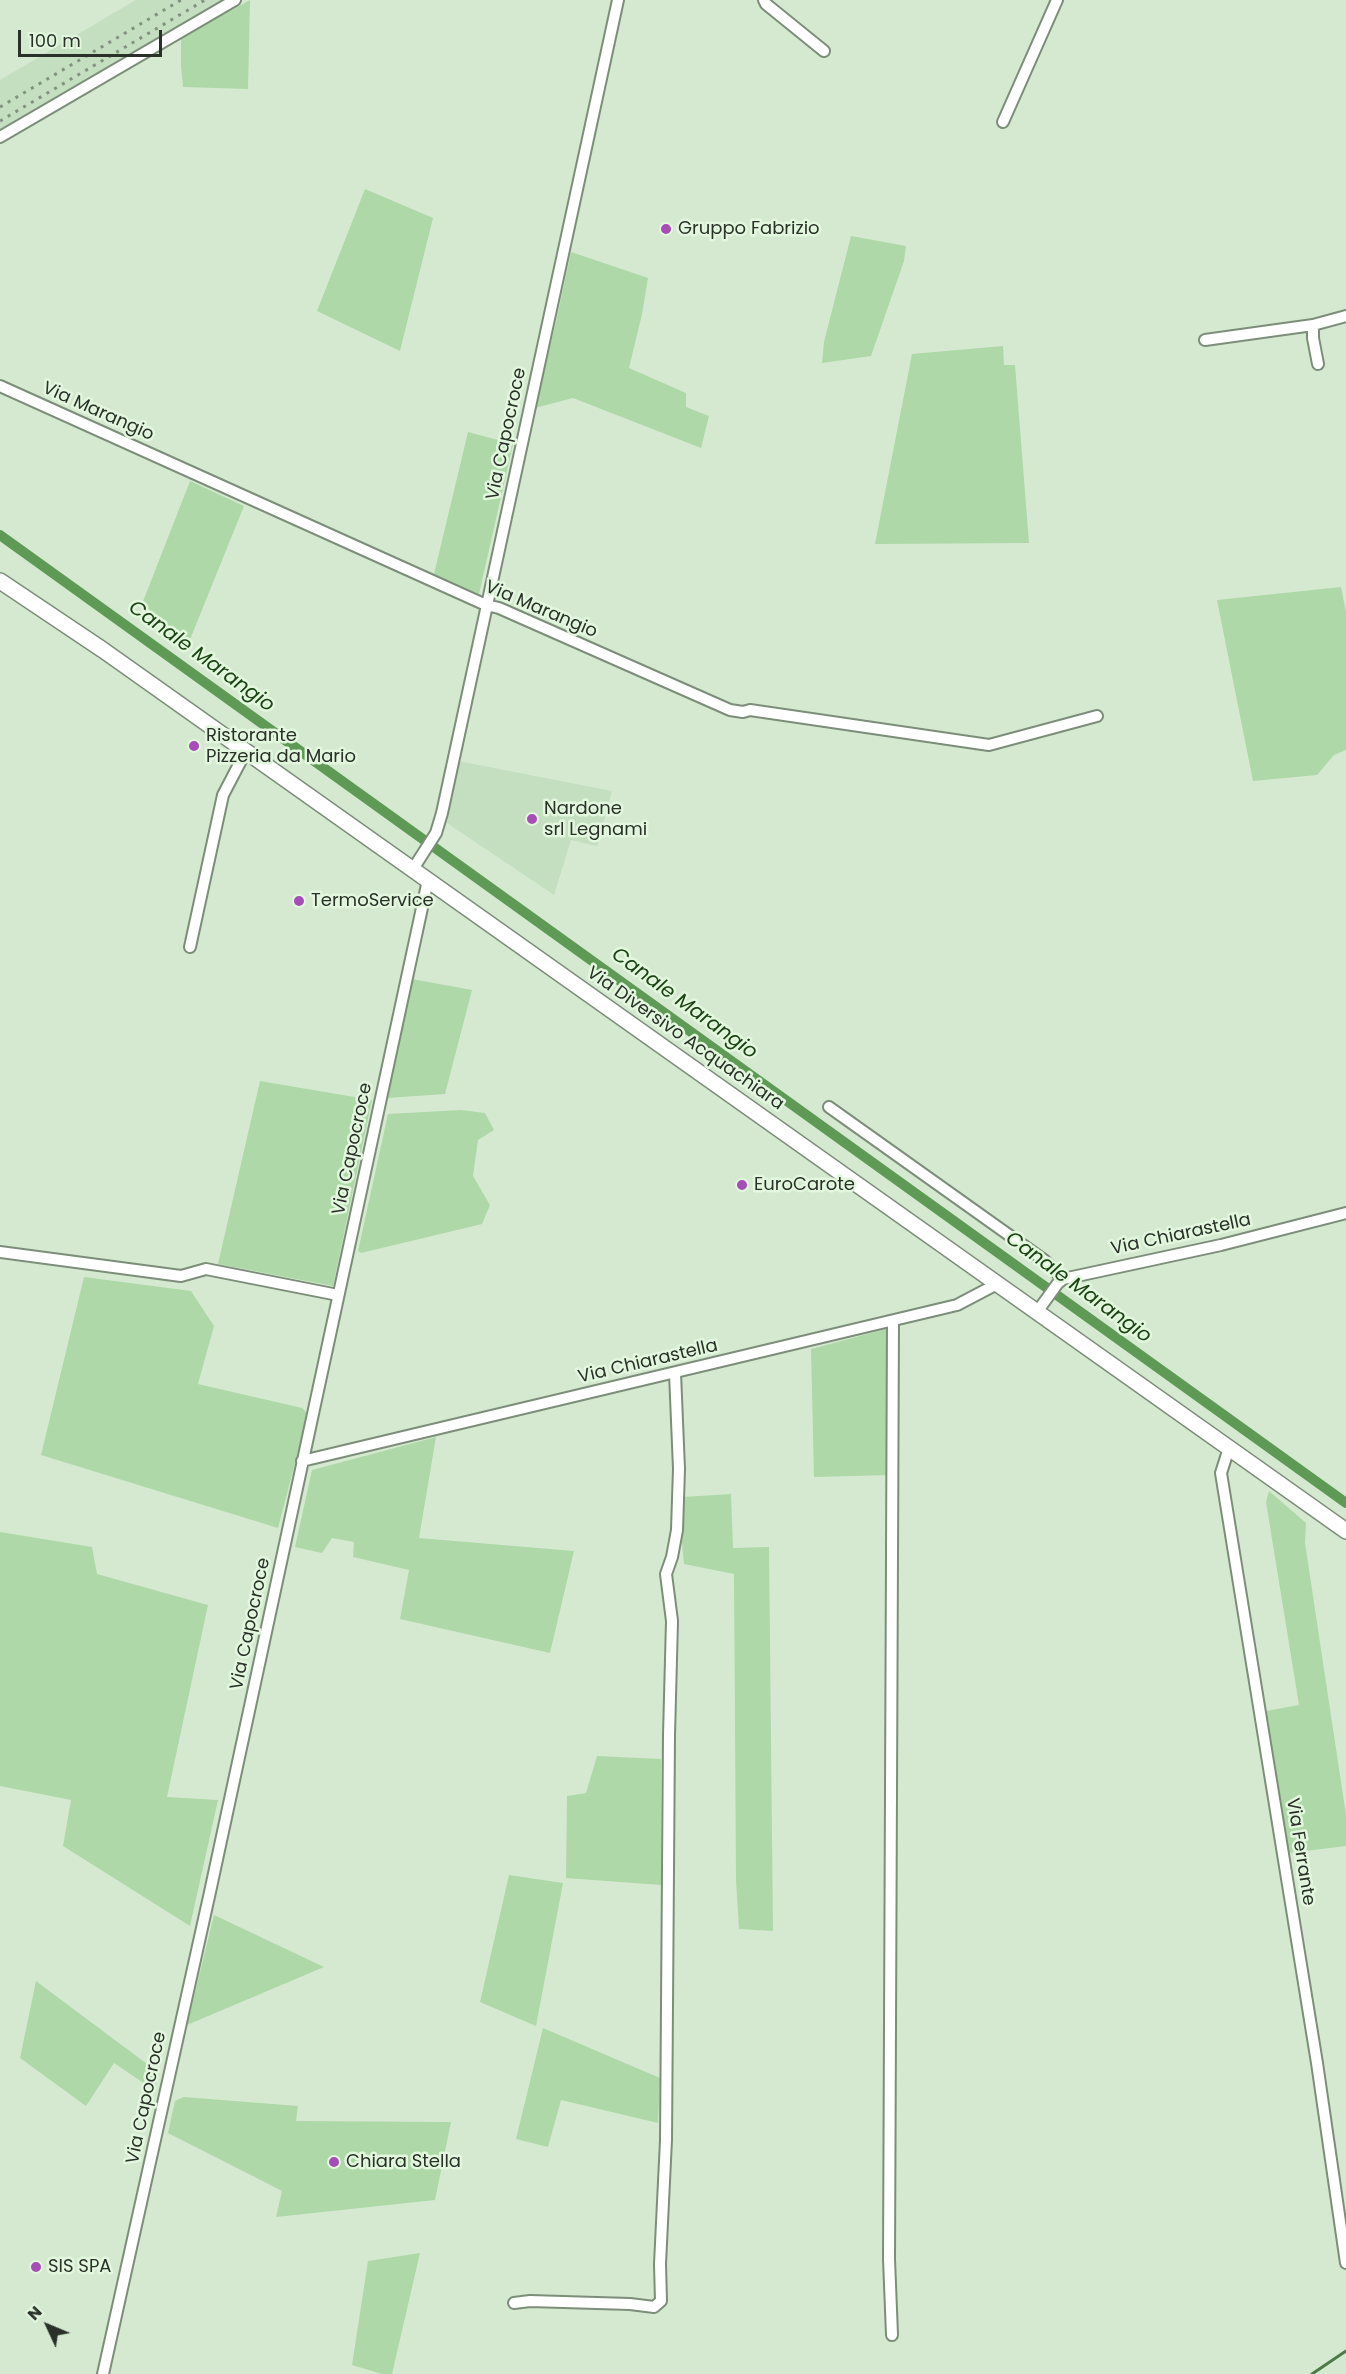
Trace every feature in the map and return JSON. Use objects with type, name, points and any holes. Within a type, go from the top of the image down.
[{"type":"main road","name":"Via Diversivo Acquachiara","points":[[0,581],[415,865],[428,880],[997,1284],[1041,1307],[1229,1448],[1346,1531]]},
{"type":"street","points":[[0,137],[235,0]]},
{"type":"street","name":"Via Capocroce","points":[[415,865],[436,833],[618,0]]},
{"type":"street","points":[[764,0],[824,51]]},
{"type":"street","points":[[1003,122],[1057,0]]},
{"type":"street","points":[[1205,340],[1313,325],[1346,316]]},
{"type":"street","points":[[1313,325],[1318,364]]},
{"type":"street","name":"Via Marangio","points":[[0,386],[486,605],[499,608],[730,710],[743,712],[750,710],[989,745],[1096,716]]},
{"type":"street","points":[[190,947],[223,795],[246,751]]},
{"type":"street","name":"Via Capocroce","points":[[103,2374],[428,880]]},
{"type":"street","points":[[829,1107],[1044,1260],[1060,1281],[1041,1307]]},
{"type":"street","name":"Via Chiarastella","points":[[1060,1281],[1221,1245],[1346,1213]]},
{"type":"street","points":[[0,1252],[182,1276],[206,1269],[338,1295]]},
{"type":"street","name":"Via Chiarastella","points":[[302,1461],[957,1305],[997,1284]]},
{"type":"street","points":[[892,2335],[889,2247],[893,1321]]},
{"type":"street","points":[[514,2303],[530,2301],[630,2304],[654,2307],[661,2301],[660,2264],[666,2140],[672,1621],[666,1574],[677,1530],[679,1462],[675,1373]]},
{"type":"street","name":"Via Ferrante","points":[[1229,1448],[1221,1473],[1315,2051],[1346,2262]]},
{"type":"shaded area","points":[[136,0],[229,0],[0,132],[0,80]]},
{"type":"shaded area","points":[[250,0],[248,89],[183,87],[181,38]]},
{"type":"shaded area","points":[[365,189],[433,218],[400,351],[317,311]]},
{"type":"shaded area","points":[[851,236],[906,246],[904,261],[871,356],[822,363],[824,342]]},
{"type":"shaded area","points":[[571,252],[648,278],[629,368],[686,393],[686,407],[709,416],[701,448],[573,398],[535,408]]},
{"type":"shaded area","points":[[1003,346],[1004,365],[1015,365],[1029,543],[875,544],[912,354]]},
{"type":"shaded area","points":[[468,432],[513,444],[479,594],[434,574]]},
{"type":"shaded area","points":[[190,481],[244,506],[189,642],[142,604]]},
{"type":"shaded area","points":[[1341,587],[1346,612],[1346,750],[1334,755],[1317,775],[1253,781],[1217,600]]},
{"type":"shaded area","points":[[458,761],[612,791],[597,846],[571,840],[554,895],[447,823]]},
{"type":"shaded area","points":[[412,979],[472,990],[445,1094],[387,1098]]},
{"type":"shaded area","points":[[260,1081],[372,1100],[333,1286],[218,1264]]},
{"type":"shaded area","points":[[461,1110],[485,1113],[494,1130],[478,1140],[473,1176],[490,1205],[482,1224],[361,1253],[358,1251],[388,1114]]},
{"type":"shaded area","points":[[84,1277],[191,1291],[214,1326],[198,1384],[302,1408],[308,1414],[278,1528],[41,1455]]},
{"type":"shaded area","points":[[886,1329],[890,1334],[891,1475],[814,1477],[811,1349]]},
{"type":"shaded area","points":[[436,1437],[419,1538],[574,1551],[550,1653],[400,1619],[409,1570],[353,1557],[354,1542],[332,1538],[322,1553],[295,1547],[312,1470]]},
{"type":"shaded area","points":[[1269,1491],[1306,1523],[1305,1543],[1346,1815],[1346,1846],[1289,1853],[1266,1711],[1299,1705],[1266,1502]]},
{"type":"shaded area","points":[[731,1494],[733,1548],[769,1547],[773,1931],[739,1929],[736,1880],[734,1574],[684,1564],[681,1533],[683,1497]]},
{"type":"shaded area","points":[[0,1532],[92,1547],[97,1574],[208,1605],[167,1797],[218,1800],[190,1926],[63,1846],[71,1800],[0,1786]]},
{"type":"shaded area","points":[[597,1756],[661,1759],[661,1885],[566,1878],[567,1796],[586,1793]]},
{"type":"shaded area","points":[[509,1875],[563,1883],[536,2026],[480,2002]]},
{"type":"shaded area","points":[[214,1915],[324,1967],[187,2025]]},
{"type":"shaded area","points":[[36,1981],[159,2073],[154,2090],[114,2063],[86,2106],[20,2058]]},
{"type":"shaded area","points":[[543,2028],[660,2078],[658,2123],[561,2100],[548,2147],[516,2139]]},
{"type":"shaded area","name":"Chiara Stella","points":[[184,2097],[298,2106],[296,2121],[451,2122],[435,2200],[276,2217],[282,2191],[168,2133],[175,2101]]},
{"type":"shaded area","points":[[420,2253],[392,2374],[382,2374],[352,2365],[368,2261]]},
{"type":"waterway","name":"Canale Marangio","points":[[0,535],[1346,1503]]},
{"type":"waterway","points":[[1312,2374],[1346,2351]]},
{"type":"railway","points":[[0,107],[181,0]]},
{"type":"railway","points":[[0,121],[205,0]]},
{"type":"place","name":"Gruppo Fabrizio","points":[[666,229]]},
{"type":"place","name":"Ristorante Pizzeria da Mario","points":[[194,746]]},
{"type":"place","name":"Nardone srl Legnami","points":[[532,819]]},
{"type":"place","name":"TermoService","points":[[299,901]]},
{"type":"place","name":"EuroCarote","points":[[742,1185]]},
{"type":"place","name":"Chiara Stella","points":[[334,2162]]},
{"type":"place","name":"SIS SPA","points":[[36,2267]]}]
